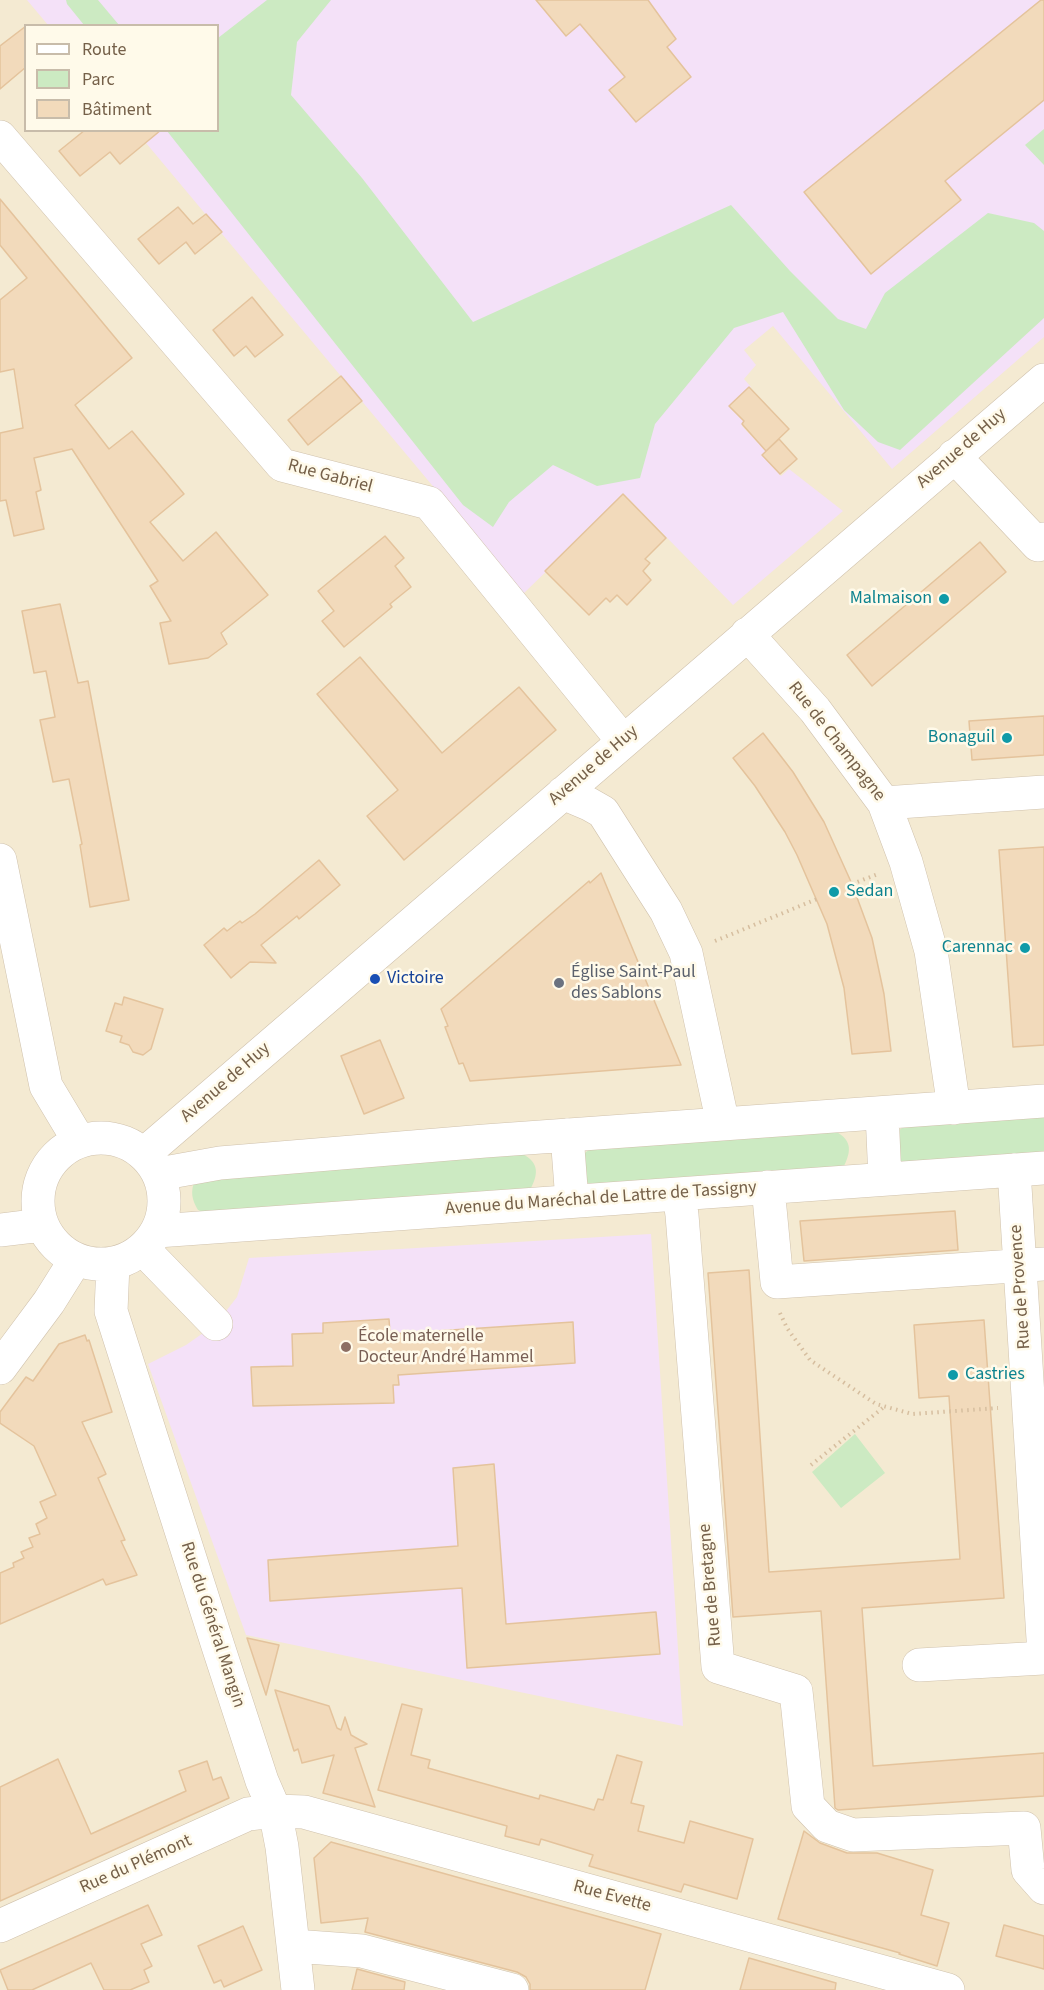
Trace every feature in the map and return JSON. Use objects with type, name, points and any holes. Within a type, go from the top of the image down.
[{"type":"street","name":"Rue Gabriel","points":[[0,137],[282,465],[429,503],[623,741]]},
{"type":"street","name":"Avenue de Huy","points":[[152,1164],[563,793],[1044,380]]},
{"type":"street","points":[[954,456],[1038,545],[1044,539]]},
{"type":"street","name":"Rue de Champagne","points":[[747,634],[815,710],[884,803],[906,862],[931,951],[954,1107]]},
{"type":"street","points":[[884,803],[1044,792]]},
{"type":"street","points":[[563,793],[603,812],[666,911],[686,953],[723,1124]]},
{"type":"street","points":[[0,860],[46,1086],[79,1141]]},
{"type":"street","points":[[152,1164],[220,1163],[567,1135],[1044,1101]]},
{"type":"street","points":[[882,1113],[885,1179]]},
{"type":"street","points":[[567,1135],[572,1201]]},
{"type":"street","points":[[102,1137],[124,1142],[152,1164],[165,1203],[150,1240],[129,1258],[113,1264],[94,1264],[76,1259],[55,1246],[42,1226],[37,1200],[42,1175],[57,1155],[79,1141],[102,1137]]},
{"type":"street","name":"Avenue du Maréchal de Lattre de Tassigny","points":[[150,1240],[572,1201],[1029,1169]]},
{"type":"street","name":"Rue de Provence","points":[[1029,1169],[1035,1347],[1029,1406],[1044,1656]]},
{"type":"street","points":[[768,1188],[777,1282],[1031,1265]]},
{"type":"street","name":"Rue de Bretagne","points":[[679,1194],[718,1667],[796,1691],[808,1806],[826,1826],[853,1835],[1024,1828],[1028,1870],[1044,1888]]},
{"type":"street","points":[[0,1230],[42,1226]]},
{"type":"street","points":[[150,1240],[216,1324]]},
{"type":"street","points":[[0,1368],[49,1302],[76,1259]]},
{"type":"street","name":"Rue du Général Mangin","points":[[113,1264],[111,1311],[218,1646],[262,1780],[275,1811],[282,1847],[298,1990]]},
{"type":"street","points":[[919,1665],[1044,1656]]},
{"type":"street","name":"Rue du Plémont","points":[[0,1926],[248,1815],[275,1811]]},
{"type":"street","name":"Rue Evette","points":[[275,1811],[304,1812],[948,1990]]},
{"type":"street","points":[[294,1946],[362,1951],[512,1990]]},
{"type":"path","points":[[646,970],[817,899]]},
{"type":"path","points":[[777,1282],[778,1309],[787,1328],[810,1360],[876,1404],[912,1414],[1029,1406]]},
{"type":"path","points":[[811,1465],[885,1407]]},
{"type":"shaded area","points":[[0,0],[1044,0],[1044,1990],[0,1990]]},
{"type":"shaded area","points":[[27,0],[1044,0],[1044,337],[892,469],[773,326],[744,350],[756,365],[744,379],[751,387],[730,408],[745,423],[742,426],[758,443],[769,450],[763,456],[781,476],[789,469],[843,511],[733,605],[625,495],[523,594],[137,132],[219,132],[219,24],[47,24]]},
{"type":"shaded area","points":[[651,1234],[683,1726],[246,1635],[148,1364],[186,1345],[216,1324],[237,1297],[249,1258]]},
{"type":"green space","points":[[66,0],[98,0],[118,24],[83,24]]},
{"type":"green space","points":[[267,0],[331,0],[297,42],[291,95],[362,178],[473,322],[731,205],[790,271],[838,319],[866,329],[885,293],[988,213],[1034,223],[1044,231],[1044,318],[900,450],[878,442],[844,410],[783,312],[734,328],[655,424],[640,478],[597,486],[553,465],[509,502],[493,527],[463,505],[168,132],[219,132],[219,37]]},
{"type":"green space","points":[[1044,129],[1044,165],[1025,145]]},
{"type":"green space","points":[[1044,1113],[1044,1159],[908,1167],[898,1155],[896,1147],[898,1131],[906,1125]]},
{"type":"green space","points":[[829,1128],[841,1135],[848,1143],[849,1153],[844,1166],[605,1190],[588,1183],[582,1173],[585,1153],[593,1146]]},
{"type":"green space","points":[[516,1151],[528,1157],[535,1165],[536,1175],[531,1188],[211,1215],[198,1210],[192,1196],[195,1180]]},
{"type":"green space","points":[[855,1434],[885,1473],[841,1508],[812,1472]]},
{"type":"building","points":[[536,0],[648,0],[676,39],[667,47],[691,77],[636,122],[609,90],[625,77],[580,24],[566,36]]},
{"type":"building","points":[[1041,0],[1044,0],[1044,100],[945,181],[961,200],[871,274],[804,192]]},
{"type":"building","points":[[24,28],[24,69],[0,89],[0,46]]},
{"type":"building","points":[[83,132],[159,132],[120,164],[110,152],[80,176],[59,151]]},
{"type":"building","points":[[0,199],[132,358],[75,405],[109,449],[132,431],[184,494],[150,522],[183,561],[216,532],[268,595],[221,633],[227,644],[208,658],[169,664],[160,623],[171,621],[150,586],[158,581],[72,449],[34,458],[41,490],[36,492],[44,529],[14,536],[6,500],[0,501],[0,433],[23,428],[14,369],[0,372],[0,300],[27,278],[0,245]]},
{"type":"building","points":[[178,207],[193,224],[206,214],[222,232],[195,254],[186,242],[159,264],[138,239]]},
{"type":"building","points":[[252,297],[283,335],[255,357],[246,346],[234,356],[213,330]]},
{"type":"building","points":[[341,376],[362,401],[308,445],[288,420]]},
{"type":"building","points":[[749,387],[789,429],[766,451],[742,424],[744,421],[729,406]]},
{"type":"building","points":[[779,439],[797,459],[780,474],[762,455]]},
{"type":"building","points":[[623,494],[666,538],[645,559],[650,563],[643,571],[651,580],[627,605],[617,595],[610,602],[606,598],[589,615],[545,571]]},
{"type":"building","points":[[385,536],[404,558],[395,566],[411,587],[390,604],[392,607],[344,647],[322,621],[334,611],[318,591]]},
{"type":"building","name":"Malmaison","points":[[980,542],[1006,572],[872,686],[847,655]]},
{"type":"building","points":[[60,604],[78,683],[88,681],[129,900],[90,907],[80,845],[82,844],[69,779],[53,782],[40,720],[55,717],[46,671],[34,673],[22,611]]},
{"type":"building","points":[[360,657],[442,753],[519,687],[556,730],[404,860],[367,816],[398,790],[317,694]]},
{"type":"building","name":"Bonaguil","points":[[1044,716],[1044,755],[972,760],[969,721]]},
{"type":"building","name":"Sedan","points":[[763,733],[793,772],[824,822],[852,884],[872,938],[884,994],[891,1051],[852,1054],[844,988],[827,924],[785,832],[755,786],[733,758]]},
{"type":"building","name":"Carennac","points":[[1044,847],[1044,1045],[1013,1047],[999,850]]},
{"type":"building","points":[[319,860],[340,885],[299,919],[297,916],[261,945],[276,963],[250,962],[231,978],[204,945],[224,928],[227,931],[240,921],[242,923],[255,914]]},
{"type":"building","name":"Église Saint-Paul des Sablons","points":[[601,873],[681,1065],[470,1081],[463,1063],[459,1064],[441,1009]]},
{"type":"building","points":[[124,997],[163,1009],[151,1049],[143,1055],[133,1052],[129,1045],[120,1042],[122,1036],[106,1031],[115,1003],[122,1005]]},
{"type":"building","points":[[380,1040],[404,1098],[364,1114],[341,1056]]},
{"type":"building","points":[[955,1211],[958,1250],[804,1261],[800,1221]]},
{"type":"building","points":[[749,1270],[769,1572],[960,1559],[949,1396],[919,1398],[914,1325],[984,1320],[1004,1598],[862,1608],[873,1766],[1044,1753],[1044,1796],[838,1810],[835,1808],[821,1611],[733,1617],[708,1273]]},
{"type":"building","points":[[389,1319],[390,1334],[573,1322],[575,1363],[398,1375],[399,1385],[393,1385],[394,1403],[253,1406],[251,1367],[293,1366],[292,1334],[323,1333],[323,1323]]},
{"type":"building","points":[[85,1335],[87,1341],[89,1340],[112,1412],[82,1422],[106,1474],[98,1478],[125,1540],[121,1541],[137,1575],[106,1585],[103,1579],[0,1624],[0,1573],[14,1567],[13,1563],[24,1558],[21,1552],[33,1547],[29,1538],[40,1534],[36,1524],[47,1518],[40,1502],[56,1495],[34,1446],[0,1423],[0,1412],[26,1377],[33,1381],[59,1344]]},
{"type":"building","points":[[494,1464],[506,1624],[656,1612],[660,1654],[467,1668],[462,1588],[270,1601],[268,1560],[458,1546],[453,1468]]},
{"type":"building","points":[[247,1638],[279,1645],[266,1695]]},
{"type":"building","points":[[275,1690],[329,1706],[337,1728],[341,1730],[345,1717],[351,1735],[367,1744],[355,1748],[375,1807],[323,1793],[334,1755],[302,1763],[298,1749],[294,1751]]},
{"type":"building","points":[[402,1704],[422,1709],[411,1755],[430,1760],[428,1768],[539,1799],[540,1795],[594,1810],[598,1799],[603,1800],[617,1755],[642,1762],[631,1803],[644,1806],[638,1831],[684,1843],[690,1821],[753,1839],[737,1899],[684,1884],[681,1892],[589,1866],[593,1855],[541,1839],[539,1845],[505,1836],[507,1826],[378,1790]]},
{"type":"building","points":[[58,1759],[91,1834],[186,1791],[179,1771],[207,1761],[213,1780],[221,1777],[229,1798],[0,1901],[0,1787]]},
{"type":"building","points":[[804,1831],[820,1843],[847,1853],[877,1853],[933,1870],[921,1915],[949,1923],[937,1966],[900,1953],[778,1919]]},
{"type":"building","points":[[331,1842],[661,1934],[645,1990],[530,1990],[526,1977],[517,1972],[365,1932],[368,1918],[321,1923],[314,1858]]},
{"type":"building","points":[[148,1905],[162,1935],[141,1944],[152,1966],[144,1970],[149,1982],[130,1990],[104,1990],[91,1963],[32,1990],[8,1990],[0,1970]]},
{"type":"building","points":[[1004,1925],[1044,1936],[1044,1969],[996,1956]]},
{"type":"building","points":[[243,1926],[262,1970],[224,1987],[221,1980],[214,1983],[198,1946]]},
{"type":"building","points":[[749,1958],[836,1983],[835,1990],[740,1990]]},
{"type":"building","points":[[357,1969],[405,1982],[404,1990],[352,1990]]},
{"type":"place","name":"Malmaison","points":[[944,599]]},
{"type":"place","name":"Bonaguil","points":[[1007,738]]},
{"type":"place","name":"Sedan","points":[[834,892]]},
{"type":"place","name":"Carennac","points":[[1025,948]]},
{"type":"place","name":"Victoire","points":[[375,979]]},
{"type":"place","name":"Église Saint-Paul des Sablons","points":[[559,983]]},
{"type":"place","name":"École maternelle Docteur André Hammel","points":[[346,1347]]},
{"type":"place","name":"Castries","points":[[953,1375]]}]
